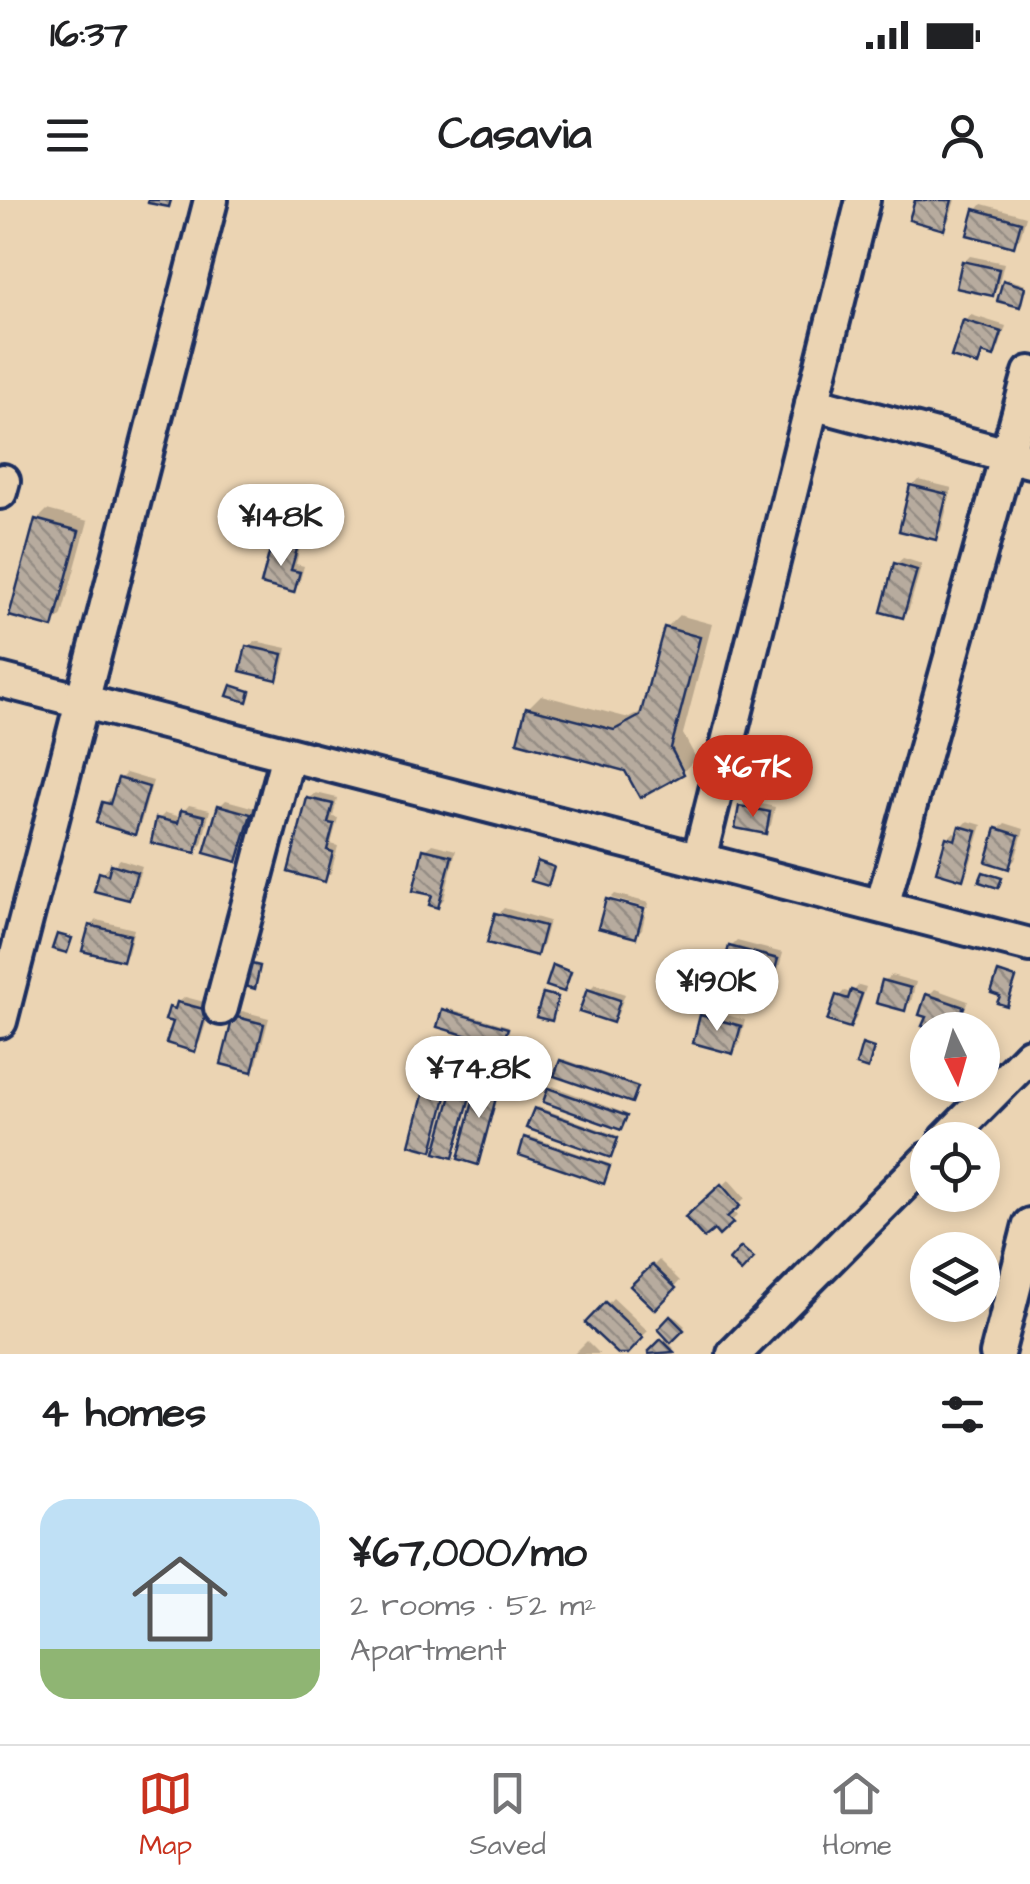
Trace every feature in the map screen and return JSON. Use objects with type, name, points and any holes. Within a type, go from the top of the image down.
[{"type":"street","points":[[0,1021],[211,200]]},
{"type":"street","points":[[699,859],[863,200]]},
{"type":"street","points":[[882,906],[1020,458],[1030,373]]},
{"type":"street","points":[[812,403],[1020,458]]},
{"type":"street","points":[[0,680],[1030,945]]},
{"type":"street","points":[[220,1008],[288,755]]},
{"type":"street","points":[[964,1122],[1030,1055]]},
{"type":"street","points":[[734,1354],[910,1176]]},
{"type":"street","points":[[997,1354],[1030,1226]]},
{"type":"building","points":[[148,200],[171,200],[169,207]]},
{"type":"building","points":[[915,200],[952,200],[944,230],[909,220]]},
{"type":"building","points":[[974,209],[1021,222],[1014,247],[967,235]]},
{"type":"building","points":[[962,261],[999,269],[993,296],[956,288]]},
{"type":"building","points":[[1003,280],[1025,287],[1020,307],[997,301]]},
{"type":"building","points":[[963,320],[1002,332],[994,357],[982,353],[978,365],[951,357]]},
{"type":"building","points":[[910,485],[947,494],[936,540],[899,531]]},
{"type":"building","points":[[35,519],[79,531],[53,628],[9,616]]},
{"type":"building","points":[[272,542],[297,549],[291,570],[300,572],[294,593],[261,584]]},
{"type":"building","points":[[894,563],[917,570],[903,618],[881,612]]},
{"type":"building","points":[[664,627],[700,637],[671,748],[684,774],[640,798],[625,771],[517,742],[526,707],[614,730],[640,716]]},
{"type":"building","points":[[246,646],[283,654],[277,680],[240,671]]},
{"type":"building","points":[[231,685],[250,691],[247,702],[227,696]]},
{"type":"building","points":[[118,778],[149,787],[135,835],[96,823],[102,802],[110,804]]},
{"type":"building","points":[[307,798],[333,804],[328,823],[334,824],[327,850],[333,852],[325,882],[288,872]]},
{"type":"building","points":[[218,805],[251,814],[237,862],[204,853]]},
{"type":"building","points":[[739,806],[770,812],[766,834],[735,828]]},
{"type":"building","points":[[181,810],[205,816],[196,853],[151,843],[156,818],[178,823]]},
{"type":"building","points":[[959,826],[977,831],[963,880],[936,872],[946,837],[955,840]]},
{"type":"building","points":[[996,828],[1019,835],[1009,869],[986,862]]},
{"type":"building","points":[[423,849],[452,856],[438,908],[429,905],[432,895],[413,891]]},
{"type":"building","points":[[537,861],[554,867],[548,886],[531,881]]},
{"type":"building","points":[[111,864],[137,872],[129,900],[94,891],[99,872],[108,875]]},
{"type":"building","points":[[983,872],[1002,878],[998,888],[979,882]]},
{"type":"building","points":[[606,899],[644,909],[636,938],[598,928]]},
{"type":"building","points":[[495,913],[545,926],[537,956],[487,943]]},
{"type":"building","points":[[89,925],[130,935],[123,961],[82,951]]},
{"type":"building","points":[[57,934],[72,938],[67,953],[52,949]]},
{"type":"building","points":[[729,946],[778,959],[769,991],[720,978]]},
{"type":"building","points":[[243,962],[260,966],[255,989],[238,984]]},
{"type":"building","points":[[553,965],[571,972],[564,992],[546,986]]},
{"type":"building","points":[[998,972],[1016,978],[1007,1006],[997,1003],[1000,996],[991,993]]},
{"type":"building","points":[[882,980],[911,988],[905,1011],[876,1003]]},
{"type":"building","points":[[587,989],[620,1000],[613,1023],[579,1012]]},
{"type":"building","points":[[851,990],[862,994],[850,1028],[827,1021],[836,995],[848,999]]},
{"type":"building","points":[[543,993],[558,997],[552,1021],[536,1017]]},
{"type":"building","points":[[926,994],[964,1007],[962,1012],[920,1012]]},
{"type":"building","points":[[177,1002],[207,1010],[195,1052],[166,1043],[173,1022],[165,1020],[169,1007],[175,1009]]},
{"type":"building","points":[[442,1009],[508,1028],[502,1046],[437,1027]]},
{"type":"building","points":[[700,1015],[741,1026],[733,1054],[693,1043]]},
{"type":"building","points":[[233,1016],[264,1024],[252,1072],[221,1064]]},
{"type":"building","points":[[862,1044],[874,1048],[868,1069],[856,1065]]},
{"type":"building","points":[[432,1060],[454,1066],[432,1151],[410,1145]]},
{"type":"building","points":[[560,1060],[638,1087],[632,1103],[554,1076]]},
{"type":"building","points":[[458,1070],[476,1075],[453,1158],[435,1153]]},
{"type":"building","points":[[479,1078],[500,1083],[478,1165],[458,1159]]},
{"type":"building","points":[[548,1088],[627,1116],[621,1130],[543,1102]]},
{"type":"building","points":[[534,1108],[618,1138],[611,1158],[526,1128]]},
{"type":"building","points":[[524,1137],[610,1166],[604,1184],[519,1155]]},
{"type":"building","points":[[721,1184],[740,1206],[727,1217],[733,1223],[719,1236],[714,1230],[704,1238],[685,1217]]},
{"type":"building","points":[[741,1247],[754,1258],[741,1272],[729,1260]]},
{"type":"building","points":[[652,1265],[676,1288],[655,1310],[630,1286]]},
{"type":"building","points":[[605,1302],[643,1338],[628,1354],[618,1354],[585,1323]]},
{"type":"building","points":[[670,1316],[684,1330],[671,1343],[658,1329]]},
{"type":"building","points":[[661,1339],[674,1352],[649,1354],[648,1352]]}]
